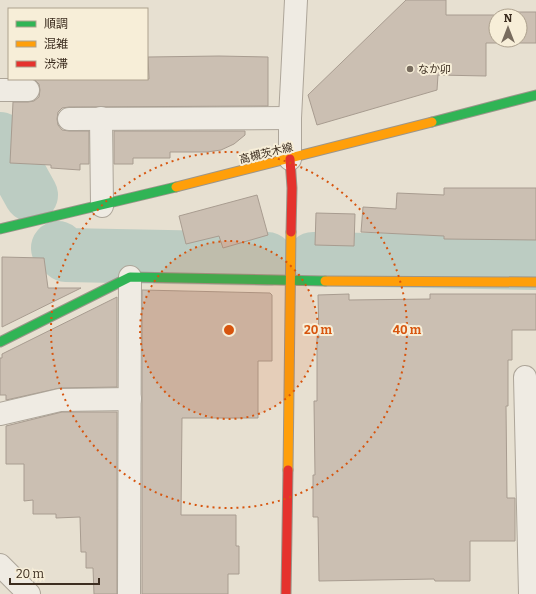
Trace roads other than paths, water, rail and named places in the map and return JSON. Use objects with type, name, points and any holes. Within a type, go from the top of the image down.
[{"type":"street","points":[[286,594],[292,188],[290,118],[296,0]]},
{"type":"street","points":[[0,90],[28,90]]},
{"type":"street","name":"高槻茨木線","points":[[0,229],[102,206],[290,159],[536,95]]},
{"type":"street","points":[[101,118],[102,206]]},
{"type":"street","points":[[69,119],[290,118]]},
{"type":"street","points":[[129,594],[130,277]]},
{"type":"street","points":[[0,342],[130,277],[290,281],[536,282]]},
{"type":"street","points":[[525,376],[531,428],[530,594]]},
{"type":"street","points":[[0,414],[60,400],[130,399]]},
{"type":"street","points":[[0,565],[29,594]]},
{"type":"waterway","points":[[0,139],[31,195]]},
{"type":"waterway","points":[[58,248],[66,255],[267,259]]},
{"type":"waterway","points":[[313,259],[536,263]]},
{"type":"place","name":"なか卯","points":[[410,69]]}]
